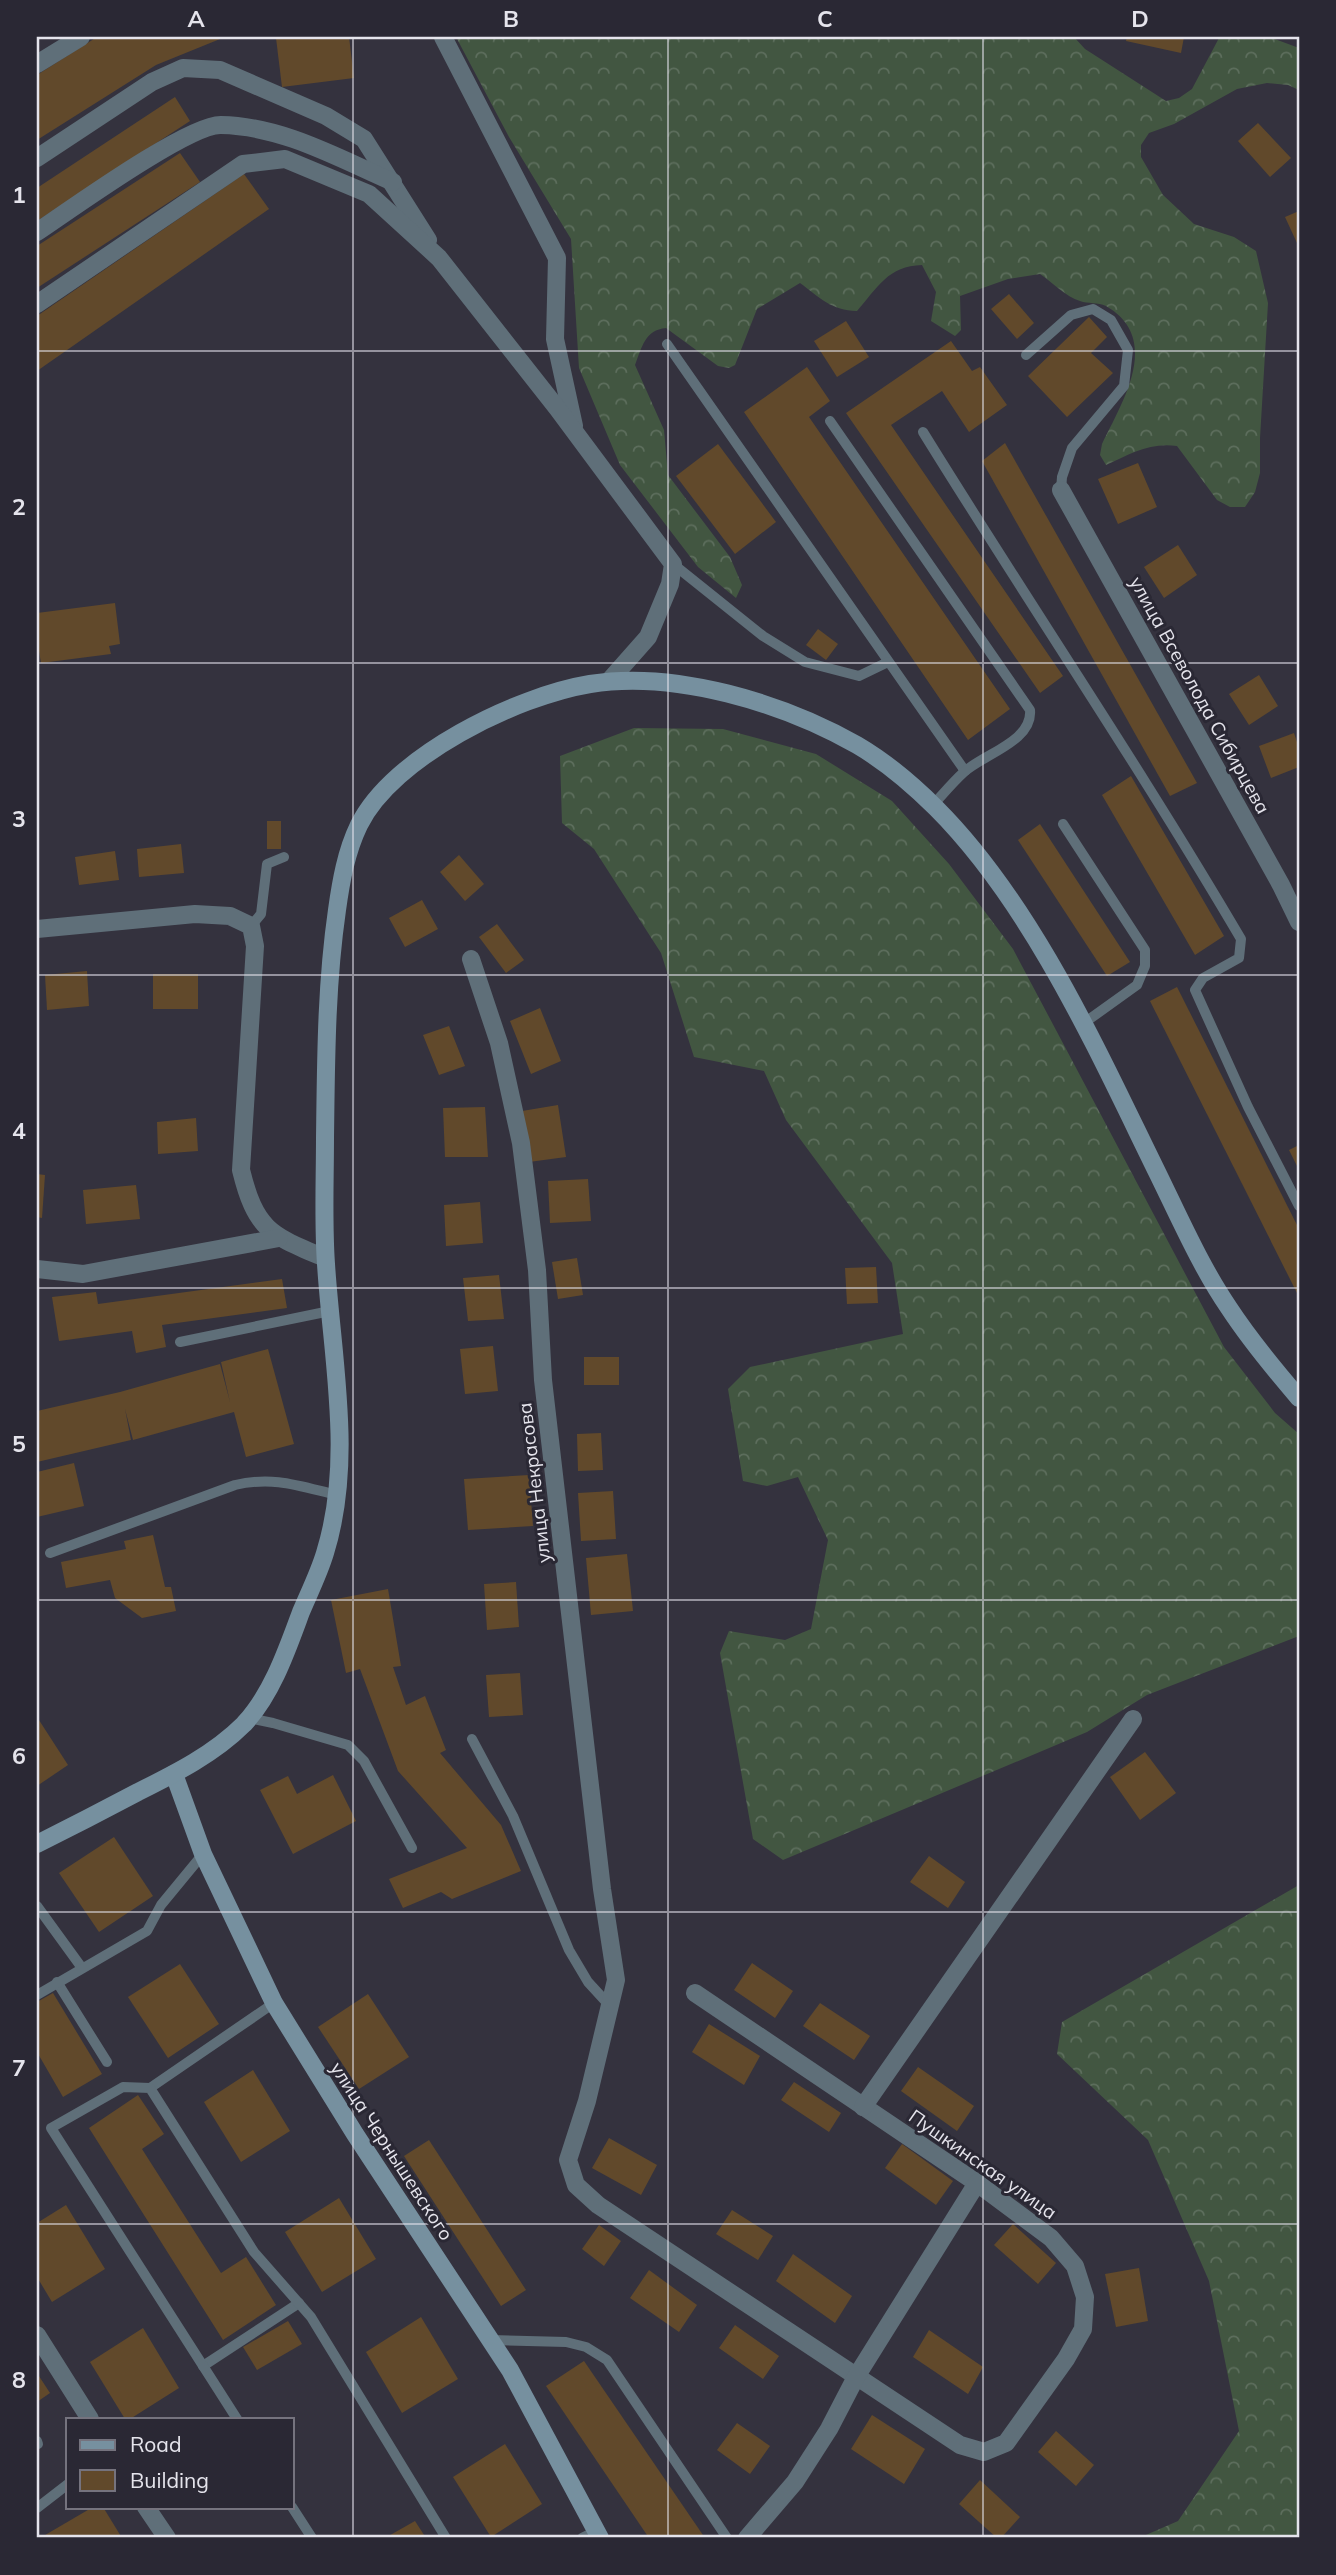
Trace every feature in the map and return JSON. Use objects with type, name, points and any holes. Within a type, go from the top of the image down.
[{"type":"main road","points":[[37,1844],[174,1774],[209,1753],[249,1718],[281,1665],[326,1551],[337,1495],[340,1430],[325,1258],[326,1037],[332,951],[342,871],[359,825],[379,796],[406,769],[446,741],[539,696],[610,680],[648,680],[697,688],[771,707],[861,747],[899,774],[933,805],[964,837],[993,874],[1084,1023],[1193,1244],[1226,1304],[1264,1357],[1299,1398]]},
{"type":"main road","name":"улица Чернышевского","points":[[174,1774],[203,1854],[274,2003],[348,2124],[510,2370],[593,2536]]},
{"type":"street","points":[[37,64],[80,37]]},
{"type":"street","points":[[443,37],[557,258],[555,339],[576,436]]},
{"type":"street","points":[[37,158],[152,82],[183,68],[220,70],[326,117],[364,139],[439,258],[557,408],[673,564],[670,584],[648,637],[610,680]]},
{"type":"street","points":[[37,232],[187,135],[218,124],[272,132],[393,182]]},
{"type":"street","points":[[37,304],[243,164],[285,159],[369,194],[439,258]]},
{"type":"street","name":"улица Всеволода Сибирцева","points":[[1061,490],[1299,922]]},
{"type":"street","points":[[37,929],[195,914],[230,916],[251,926],[255,946],[241,1170],[249,1202],[262,1223],[279,1238],[325,1258]]},
{"type":"street","name":"улица Некрасова","points":[[471,959],[499,1043],[521,1143],[537,1270],[543,1380],[602,1889],[616,1980],[610,2006]]},
{"type":"street","points":[[37,1269],[83,1274],[279,1238]]},
{"type":"street","points":[[863,2107],[1133,1720]]},
{"type":"street","name":"Пушкинская улица","points":[[610,2006],[587,2101],[568,2160],[576,2185],[598,2205],[960,2445],[984,2452],[1006,2443],[1066,2359],[1083,2329],[1084,2297],[1075,2266],[1051,2238],[976,2183],[695,1993]]},
{"type":"street","points":[[747,2538],[795,2482],[830,2429],[856,2377],[976,2183]]},
{"type":"street","points":[[37,2335],[89,2418]]},
{"type":"street","points":[[147,2508],[167,2538]]},
{"type":"lane","points":[[1026,355],[1071,315],[1093,309],[1111,320],[1128,350],[1124,386],[1072,447],[1062,477],[1061,490]]},
{"type":"lane","points":[[667,344],[965,771]]},
{"type":"lane","points":[[830,421],[1030,710],[1031,720],[1024,733],[965,771],[933,805]]},
{"type":"lane","points":[[923,432],[1171,821],[1241,939],[1239,957],[1203,978],[1195,990],[1248,1107],[1299,1206]]},
{"type":"lane","points":[[673,564],[763,636],[805,662],[859,676],[888,662]]},
{"type":"lane","points":[[1063,824],[1145,950],[1145,967],[1136,985],[1084,1023]]},
{"type":"lane","points":[[251,926],[261,914],[267,864],[284,857]]},
{"type":"lane","points":[[180,1342],[330,1311]]},
{"type":"lane","points":[[50,1553],[235,1485],[257,1480],[281,1481],[337,1495]]},
{"type":"lane","points":[[249,1718],[348,1745],[364,1761],[412,1848]]},
{"type":"lane","points":[[472,1740],[513,1816],[569,1950],[588,1982],[610,2006]]},
{"type":"lane","points":[[37,1995],[147,1931],[161,1905],[203,1854]]},
{"type":"lane","points":[[37,1906],[82,1968]]},
{"type":"lane","points":[[57,1982],[107,2062]]},
{"type":"lane","points":[[236,2418],[51,2128],[123,2087],[150,2088],[274,2003]]},
{"type":"lane","points":[[150,2088],[254,2252],[311,2317],[446,2538]]},
{"type":"lane","points":[[203,2366],[299,2303]]},
{"type":"lane","points":[[490,2340],[566,2342],[586,2347],[607,2360],[727,2538]]},
{"type":"lane","points":[[37,2508],[66,2486]]},
{"type":"lane","points":[[293,2508],[312,2538]]},
{"type":"green space","points":[[456,37],[1074,37],[1085,49],[1166,101],[1179,98],[1192,89],[1219,38],[1269,37],[1299,48],[1299,90],[1288,85],[1267,83],[1237,89],[1174,124],[1149,133],[1141,145],[1141,157],[1163,195],[1194,224],[1234,237],[1256,251],[1268,303],[1260,473],[1255,492],[1245,507],[1230,507],[1217,500],[1177,446],[1149,447],[1106,465],[1100,455],[1102,444],[1133,372],[1135,353],[1132,336],[1123,320],[1106,306],[1075,299],[1040,274],[1008,279],[960,296],[961,330],[955,336],[931,321],[936,292],[922,265],[900,269],[892,274],[857,311],[833,306],[800,283],[757,309],[735,365],[729,368],[718,366],[666,328],[649,336],[635,365],[664,430],[668,475],[730,557],[742,585],[736,598],[698,567],[620,465],[579,368],[571,239],[509,137]]},
{"type":"green space","points":[[634,728],[723,729],[816,754],[892,801],[949,864],[1013,949],[1224,1347],[1275,1413],[1299,1434],[1299,1636],[1147,1695],[1087,1732],[783,1860],[753,1839],[720,1653],[729,1631],[785,1640],[811,1629],[828,1540],[798,1477],[767,1486],[743,1481],[728,1389],[750,1367],[903,1334],[892,1263],[786,1120],[764,1071],[694,1057],[661,953],[594,849],[562,823],[560,756]]},
{"type":"green space","points":[[1299,1885],[1299,2538],[1139,2538],[1178,2521],[1239,2431],[1209,2281],[1148,2140],[1057,2054],[1062,2022]]},
{"type":"building","points":[[97,37],[225,37],[156,65],[37,140],[37,75]]},
{"type":"building","points":[[349,37],[354,78],[282,87],[276,38]]},
{"type":"building","points":[[1127,37],[1184,37],[1181,53],[1126,41]]},
{"type":"building","points":[[175,97],[190,121],[37,221],[37,188]]},
{"type":"building","points":[[1258,123],[1291,158],[1270,177],[1238,141]]},
{"type":"building","points":[[180,153],[200,182],[37,288],[37,246]]},
{"type":"building","points":[[244,174],[269,209],[37,371],[37,316]]},
{"type":"building","points":[[1299,211],[1299,242],[1297,243],[1285,217]]},
{"type":"building","points":[[1009,294],[1034,323],[1017,339],[991,309]]},
{"type":"building","points":[[1089,317],[1107,337],[1091,353],[1113,373],[1067,417],[1028,376]]},
{"type":"building","points":[[846,321],[869,357],[837,377],[814,341]]},
{"type":"building","points":[[951,341],[972,371],[980,367],[1007,405],[969,432],[942,391],[891,425],[1063,676],[1040,693],[846,413]]},
{"type":"building","points":[[807,367],[830,401],[809,417],[1010,709],[968,740],[744,412]]},
{"type":"building","points":[[1005,443],[1197,783],[1170,796],[982,461]]},
{"type":"building","points":[[718,444],[776,522],[735,554],[676,476]]},
{"type":"building","points":[[1138,463],[1157,507],[1118,524],[1098,479]]},
{"type":"building","points":[[1178,545],[1197,575],[1164,598],[1144,567]]},
{"type":"building","points":[[115,603],[120,644],[109,646],[111,654],[41,663],[37,651],[37,613]]},
{"type":"building","points":[[818,629],[838,644],[826,660],[806,645]]},
{"type":"building","points":[[1259,675],[1278,706],[1249,725],[1229,694]]},
{"type":"building","points":[[1294,733],[1299,748],[1299,767],[1271,778],[1259,746]]},
{"type":"building","points":[[1131,776],[1224,936],[1195,955],[1102,795]]},
{"type":"building","points":[[267,821],[281,821],[281,849],[267,849]]},
{"type":"building","points":[[1040,824],[1130,962],[1107,976],[1018,840]]},
{"type":"building","points":[[181,844],[184,873],[139,877],[137,849]]},
{"type":"building","points":[[115,851],[119,880],[79,885],[75,857]]},
{"type":"building","points":[[459,855],[484,884],[465,901],[440,872]]},
{"type":"building","points":[[422,900],[438,929],[405,947],[389,918]]},
{"type":"building","points":[[497,924],[524,960],[506,973],[479,937]]},
{"type":"building","points":[[87,971],[89,1006],[47,1010],[45,975]]},
{"type":"building","points":[[153,974],[198,974],[198,1009],[153,1009]]},
{"type":"building","points":[[1177,987],[1299,1229],[1299,1297],[1150,1001]]},
{"type":"building","points":[[540,1008],[561,1061],[531,1074],[510,1021]]},
{"type":"building","points":[[449,1026],[465,1066],[439,1075],[423,1035]]},
{"type":"building","points":[[558,1105],[566,1157],[529,1162],[522,1111]]},
{"type":"building","points":[[485,1107],[488,1157],[445,1157],[443,1108]]},
{"type":"building","points":[[196,1118],[198,1151],[158,1154],[157,1122]]},
{"type":"building","points":[[1299,1145],[1299,1170],[1289,1150]]},
{"type":"building","points":[[37,1174],[45,1175],[42,1218],[37,1217]]},
{"type":"building","points":[[588,1179],[591,1221],[550,1223],[548,1181]]},
{"type":"building","points":[[136,1185],[140,1219],[86,1224],[83,1190]]},
{"type":"building","points":[[480,1202],[483,1243],[446,1246],[444,1205]]},
{"type":"building","points":[[577,1258],[583,1295],[558,1299],[552,1262]]},
{"type":"building","points":[[876,1267],[878,1303],[847,1304],[845,1268]]},
{"type":"building","points":[[499,1275],[504,1319],[468,1321],[463,1278]]},
{"type":"building","points":[[282,1279],[287,1308],[162,1325],[166,1347],[136,1353],[132,1331],[59,1341],[52,1297],[96,1292],[98,1304]]},
{"type":"building","points":[[493,1346],[498,1391],[465,1394],[460,1349]]},
{"type":"building","points":[[268,1349],[294,1444],[246,1457],[234,1412],[133,1440],[125,1409],[131,1440],[37,1462],[37,1411],[120,1392],[220,1364],[230,1402],[221,1362]]},
{"type":"building","points":[[584,1357],[619,1357],[619,1385],[584,1385]]},
{"type":"building","points":[[601,1433],[603,1470],[578,1471],[577,1434]]},
{"type":"building","points":[[74,1463],[84,1506],[37,1517],[37,1472]]},
{"type":"building","points":[[529,1475],[533,1526],[468,1530],[464,1479]]},
{"type":"building","points":[[613,1491],[616,1539],[581,1541],[578,1493]]},
{"type":"building","points":[[153,1535],[165,1587],[171,1587],[176,1611],[142,1618],[115,1598],[110,1580],[66,1588],[61,1562],[126,1549],[124,1541]]},
{"type":"building","points":[[627,1554],[633,1611],[591,1615],[586,1558]]},
{"type":"building","points":[[516,1582],[519,1627],[487,1630],[484,1584]]},
{"type":"building","points":[[388,1589],[401,1666],[393,1667],[406,1705],[425,1696],[446,1750],[440,1753],[501,1825],[521,1871],[452,1899],[441,1892],[403,1908],[389,1879],[467,1848],[398,1771],[360,1669],[346,1673],[331,1600]]},
{"type":"building","points":[[520,1673],[523,1715],[489,1717],[486,1675]]},
{"type":"building","points":[[37,1717],[68,1765],[37,1786]]},
{"type":"building","points":[[1145,1752],[1176,1793],[1140,1820],[1110,1777]]},
{"type":"building","points":[[333,1775],[356,1821],[293,1854],[260,1790],[288,1776],[297,1794]]},
{"type":"building","points":[[114,1837],[153,1896],[99,1932],[59,1873]]},
{"type":"building","points":[[929,1856],[965,1882],[948,1908],[910,1882]]},
{"type":"building","points":[[752,1963],[793,1991],[775,2018],[734,1990]]},
{"type":"building","points":[[180,1964],[219,2024],[168,2058],[128,1997]]},
{"type":"building","points":[[53,1993],[102,2074],[63,2097],[37,2052],[37,2002]]},
{"type":"building","points":[[368,1994],[409,2057],[359,2089],[318,2027]]},
{"type":"building","points":[[820,2003],[870,2036],[854,2060],[803,2026]]},
{"type":"building","points":[[709,2024],[760,2056],[744,2085],[692,2052]]},
{"type":"building","points":[[918,2067],[974,2106],[957,2131],[901,2091]]},
{"type":"building","points":[[253,2070],[290,2131],[241,2162],[204,2102]]},
{"type":"building","points":[[794,2082],[841,2113],[829,2132],[781,2100]]},
{"type":"building","points":[[138,2095],[164,2134],[142,2149],[221,2273],[246,2257],[276,2305],[223,2340],[89,2128]]},
{"type":"building","points":[[609,2138],[657,2165],[641,2195],[592,2168]]},
{"type":"building","points":[[429,2140],[526,2290],[501,2306],[404,2156]]},
{"type":"building","points":[[902,2144],[953,2181],[936,2205],[885,2168]]},
{"type":"building","points":[[339,2198],[376,2259],[322,2292],[285,2232]]},
{"type":"building","points":[[66,2205],[105,2269],[52,2302],[37,2277],[37,2223]]},
{"type":"building","points":[[732,2210],[773,2236],[758,2260],[716,2234]]},
{"type":"building","points":[[1013,2224],[1056,2263],[1038,2284],[994,2245]]},
{"type":"building","points":[[599,2225],[621,2241],[604,2266],[582,2249]]},
{"type":"building","points":[[793,2254],[852,2296],[835,2323],[776,2281]]},
{"type":"building","points":[[1139,2268],[1148,2321],[1116,2327],[1105,2274]]},
{"type":"building","points":[[649,2270],[697,2305],[679,2332],[630,2298]]},
{"type":"building","points":[[421,2317],[458,2379],[402,2413],[366,2352]]},
{"type":"building","points":[[288,2321],[302,2344],[257,2370],[243,2347]]},
{"type":"building","points":[[735,2325],[779,2356],[763,2379],[719,2348]]},
{"type":"building","points":[[143,2328],[179,2388],[132,2418],[124,2418],[90,2362]]},
{"type":"building","points":[[929,2330],[983,2367],[968,2394],[913,2357]]},
{"type":"building","points":[[584,2361],[705,2538],[649,2538],[546,2386]]},
{"type":"building","points":[[37,2373],[50,2393],[37,2402]]},
{"type":"building","points":[[872,2415],[925,2449],[904,2484],[851,2449]]},
{"type":"building","points":[[737,2423],[770,2446],[750,2474],[717,2450]]},
{"type":"building","points":[[1056,2431],[1094,2465],[1076,2486],[1038,2452]]},
{"type":"building","points":[[505,2444],[542,2504],[491,2537],[453,2477]]},
{"type":"building","points":[[980,2480],[1020,2517],[1001,2538],[997,2538],[959,2504]]},
{"type":"building","points":[[91,2508],[104,2508],[122,2538],[40,2538]]},
{"type":"building","points":[[415,2521],[426,2538],[385,2538]]}]
